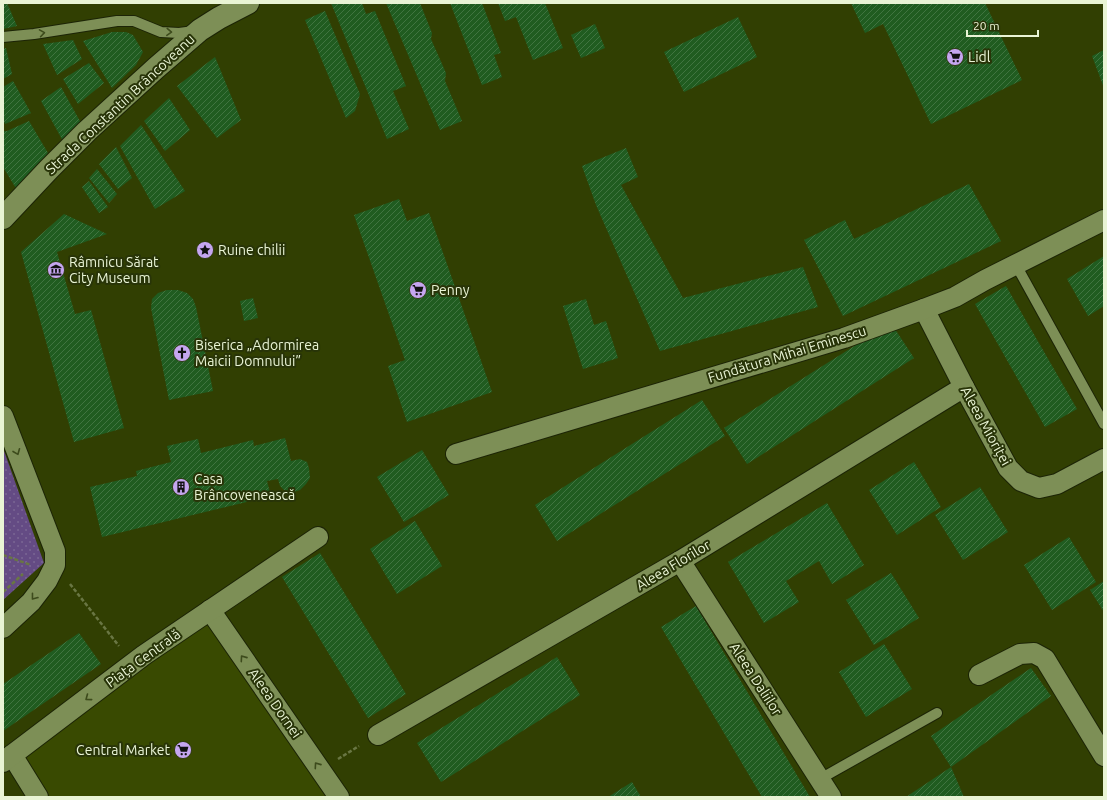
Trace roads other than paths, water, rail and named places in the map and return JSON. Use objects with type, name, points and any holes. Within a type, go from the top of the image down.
[{"type":"street","name":"Strada Constantin Brâncoveanu","points":[[3,218],[49,169],[98,121],[156,68],[200,30],[248,3]]},
{"type":"street","name":"Fundătura Mihai Eminescu","points":[[456,454],[844,338],[955,297],[985,280],[1104,220]]},
{"type":"street","name":"Aleea Mioriței","points":[[924,309],[1008,468],[1021,481],[1039,488],[1057,484],[1104,459]]},
{"type":"street","name":"Aleea Florilor","points":[[378,735],[680,561],[964,387]]},
{"type":"street","points":[[3,416],[55,551],[55,565],[47,581],[31,602],[3,628]]},
{"type":"street","name":"Piața Centrală","points":[[38,797],[7,758],[133,664],[318,537]]},
{"type":"street","name":"Aleea Daliilor","points":[[680,561],[831,797]]},
{"type":"street","name":"Aleea Dornei","points":[[210,610],[339,797]]},
{"type":"street","points":[[979,675],[1020,654],[1034,653],[1045,660],[1104,756]]},
{"type":"lane","points":[[3,37],[34,34],[117,21],[134,21],[161,32],[179,33],[200,30]]},
{"type":"lane","points":[[1016,265],[1104,424]]},
{"type":"lane","points":[[820,779],[938,713]]},
{"type":"place","name":"Lidl","points":[[955,57]]},
{"type":"place","name":"Ruine chilii","points":[[205,250]]},
{"type":"place","name":"Râmnicu Sărat City Museum","points":[[56,270]]},
{"type":"place","name":"Penny","points":[[418,290]]},
{"type":"place","name":"Biserica „Adormirea Maicii Domnului”","points":[[182,353]]},
{"type":"place","name":"Casa Brâncovenească","points":[[181,487]]},
{"type":"place","name":"Central Market","points":[[183,750]]}]
